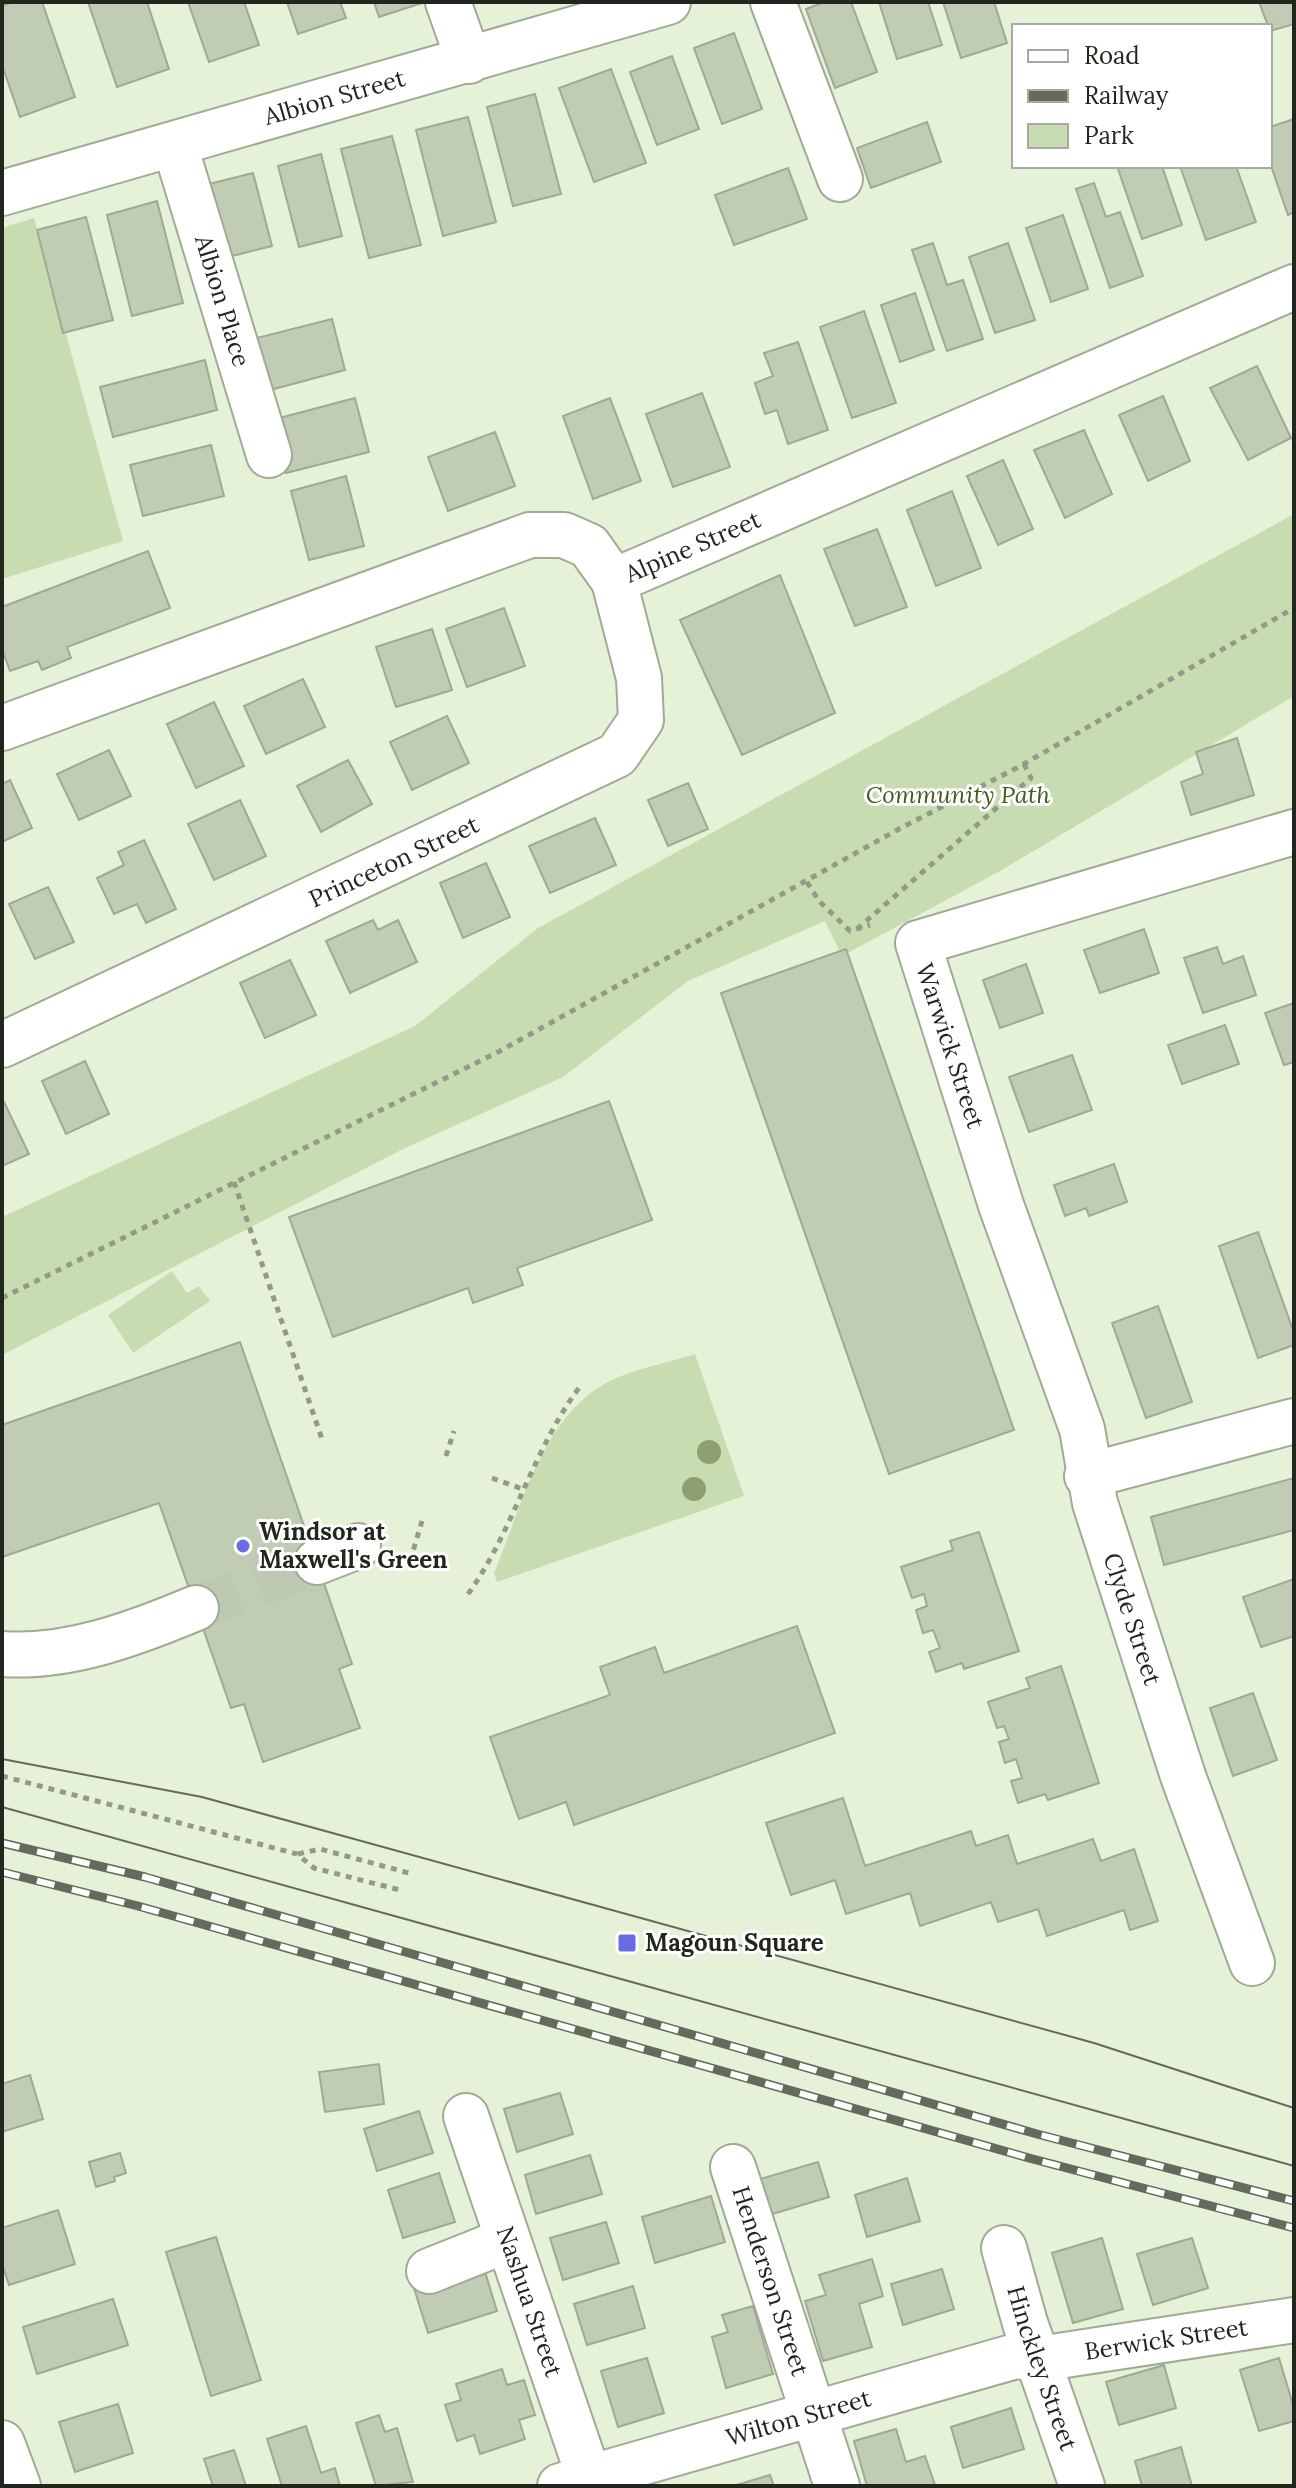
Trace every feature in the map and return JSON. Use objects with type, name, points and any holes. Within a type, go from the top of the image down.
[{"type":"street","points":[[448,2],[469,61]]},
{"type":"street","name":"Albion Street","points":[[2,193],[175,146],[668,2]]},
{"type":"street","points":[[773,2],[840,179]]},
{"type":"street","name":"Albion Place","points":[[175,146],[269,455]]},
{"type":"street","name":"Alpine Street","points":[[2,728],[530,535],[564,535],[589,546],[614,581],[1294,287]]},
{"type":"street","name":"Princeton Street","points":[[2,1045],[560,785],[617,755],[641,720],[639,678],[614,581]]},
{"type":"street","name":"Warwick Street","points":[[1087,1476],[1082,1429],[1001,1205],[918,943],[1294,832]]},
{"type":"street","points":[[1087,1476],[1294,1421]]},
{"type":"street","name":"Clyde Street","points":[[1087,1476],[1183,1776],[1252,1963]]},
{"type":"street","points":[[317,1562],[358,1546]]},
{"type":"street","points":[[2,1654],[63,1650],[147,1628],[196,1608]]},
{"type":"street","name":"Nashua Street","points":[[466,2116],[581,2483]]},
{"type":"street","name":"Henderson Street","points":[[733,2167],[837,2486]]},
{"type":"street","points":[[429,2271],[507,2240]]},
{"type":"street","name":"Hinckley Street","points":[[1004,2248],[1082,2486]]},
{"type":"street","name":"Berwick Street","points":[[1039,2359],[1294,2320]]},
{"type":"street","name":"Wilton Street","points":[[581,2483],[1016,2356],[1039,2359]]},
{"type":"street","points":[[2,2443],[18,2486]]},
{"type":"path","points":[[2,1298],[500,1051],[1024,764],[1294,608]]},
{"type":"path","points":[[857,929],[1031,778],[1024,764]]},
{"type":"path","points":[[807,881],[819,901],[850,931],[870,925]]},
{"type":"path","points":[[234,1182],[323,1442]]},
{"type":"path","points":[[468,1594],[495,1557],[556,1420],[579,1388]]},
{"type":"path","points":[[446,1456],[454,1431]]},
{"type":"path","points":[[492,1478],[525,1490]]},
{"type":"path","points":[[410,1561],[422,1521]]},
{"type":"path","points":[[2,1776],[297,1854],[314,1868],[404,1891]]},
{"type":"path","points":[[297,1854],[320,1849],[409,1873]]},
{"type":"green space","points":[[34,218],[123,541],[2,579],[2,228]]},
{"type":"green space","name":"Community Path","points":[[1294,514],[1294,696],[1000,871],[842,956],[825,921],[688,981],[563,1077],[403,1149],[2,1355],[2,1217],[415,1026],[538,928]]},
{"type":"green space","points":[[172,1271],[187,1293],[199,1286],[210,1301],[133,1353],[108,1315]]},
{"type":"green space","points":[[695,1354],[744,1496],[497,1582],[494,1573],[524,1494],[549,1442],[565,1419],[584,1399],[616,1378]]},
{"type":"building","points":[[13,2],[42,2],[75,97],[20,117],[2,65],[2,6]]},
{"type":"building","points":[[88,2],[147,2],[169,69],[117,87]]},
{"type":"building","points":[[188,2],[244,2],[259,45],[209,62]]},
{"type":"building","points":[[287,2],[340,2],[346,18],[298,34]]},
{"type":"building","points":[[374,2],[422,2],[422,3],[379,17]]},
{"type":"building","points":[[824,2],[851,2],[877,72],[835,88],[806,9]]},
{"type":"building","points":[[879,2],[928,2],[942,45],[897,59]]},
{"type":"building","points":[[943,2],[994,2],[1007,43],[961,58]]},
{"type":"building","points":[[1259,2],[1294,2],[1294,24],[1272,30],[1272,24],[1267,24]]},
{"type":"building","points":[[734,33],[762,109],[722,124],[694,48]]},
{"type":"building","points":[[672,56],[699,129],[657,145],[630,72]]},
{"type":"building","points":[[611,69],[646,163],[594,182],[559,88]]},
{"type":"building","points":[[535,94],[561,194],[513,206],[487,107]]},
{"type":"building","points":[[468,117],[496,222],[443,236],[416,130]]},
{"type":"building","points":[[1294,119],[1294,212],[1288,215],[1272,168],[1272,126]]},
{"type":"building","points":[[927,122],[941,162],[871,188],[857,148]]},
{"type":"building","points":[[392,136],[421,245],[369,258],[341,149]]},
{"type":"building","points":[[321,154],[342,236],[299,247],[278,166]]},
{"type":"building","points":[[788,168],[807,219],[734,245],[715,195]]},
{"type":"building","points":[[1118,168],[1163,168],[1182,225],[1142,239]]},
{"type":"building","points":[[1181,168],[1237,168],[1256,222],[1206,240]]},
{"type":"building","points":[[253,173],[272,246],[220,259],[201,186]]},
{"type":"building","points":[[1094,183],[1106,217],[1120,212],[1143,276],[1110,288],[1076,189]]},
{"type":"building","points":[[157,201],[183,303],[132,316],[107,215]]},
{"type":"building","points":[[1063,215],[1088,289],[1051,302],[1026,228]]},
{"type":"building","points":[[86,217],[113,320],[63,333],[37,230]]},
{"type":"building","points":[[933,243],[947,285],[963,280],[983,339],[947,351],[912,250]]},
{"type":"building","points":[[1008,243],[1035,320],[995,333],[969,257]]},
{"type":"building","points":[[915,293],[934,350],[900,362],[881,305]]},
{"type":"building","points":[[864,311],[896,403],[852,418],[820,327]]},
{"type":"building","points":[[332,319],[345,370],[259,393],[245,341]]},
{"type":"building","points":[[798,342],[828,430],[788,444],[777,410],[765,414],[755,383],[773,376],[764,353]]},
{"type":"building","points":[[205,360],[217,410],[113,437],[100,387]]},
{"type":"building","points":[[1257,366],[1291,438],[1248,460],[1210,388]]},
{"type":"building","points":[[702,393],[730,467],[673,487],[646,414]]},
{"type":"building","points":[[1163,396],[1190,461],[1148,481],[1119,415]]},
{"type":"building","points":[[355,398],[369,452],[286,473],[272,420]]},
{"type":"building","points":[[610,398],[641,481],[593,499],[563,416]]},
{"type":"building","points":[[1084,430],[1112,494],[1065,518],[1034,450]]},
{"type":"building","points":[[495,432],[515,486],[448,511],[428,457]]},
{"type":"building","points":[[211,445],[224,496],[143,516],[130,465]]},
{"type":"building","points":[[1003,460],[1033,529],[998,545],[967,476]]},
{"type":"building","points":[[346,476],[364,546],[309,560],[291,491]]},
{"type":"building","points":[[952,491],[981,568],[936,586],[907,510]]},
{"type":"building","points":[[877,529],[907,607],[855,626],[824,549]]},
{"type":"building","points":[[148,551],[170,608],[67,647],[71,658],[42,670],[38,661],[10,671],[2,649],[2,607]]},
{"type":"building","points":[[780,575],[835,713],[742,755],[680,620]]},
{"type":"building","points":[[504,608],[525,666],[467,687],[446,629]]},
{"type":"building","points":[[432,629],[452,690],[396,707],[376,647]]},
{"type":"building","points":[[303,679],[325,727],[266,754],[244,706]]},
{"type":"building","points":[[214,702],[244,766],[196,788],[167,724]]},
{"type":"building","points":[[447,716],[469,763],[412,790],[390,742]]},
{"type":"building","points":[[1237,738],[1254,795],[1191,815],[1181,782],[1203,774],[1196,752]]},
{"type":"building","points":[[109,750],[131,796],[79,820],[57,774]]},
{"type":"building","points":[[348,760],[372,804],[321,832],[297,786]]},
{"type":"building","points":[[10,780],[32,828],[2,842],[2,784]]},
{"type":"building","points":[[688,783],[708,829],[668,846],[648,800]]},
{"type":"building","points":[[240,800],[266,856],[214,880],[188,824]]},
{"type":"building","points":[[595,818],[616,865],[550,893],[529,846]]},
{"type":"building","points":[[144,840],[176,909],[146,923],[137,904],[114,914],[97,878],[124,865],[118,852]]},
{"type":"building","points":[[486,863],[510,917],[463,938],[440,883]]},
{"type":"building","points":[[48,887],[74,942],[35,959],[9,904]]},
{"type":"building","points":[[373,920],[378,930],[398,920],[417,962],[350,993],[326,941]]},
{"type":"building","points":[[1144,929],[1159,973],[1100,993],[1084,950]]},
{"type":"building","points":[[1217,947],[1223,964],[1243,956],[1256,995],[1203,1013],[1184,958]]},
{"type":"building","points":[[846,949],[1014,1430],[889,1474],[721,993]]},
{"type":"building","points":[[290,960],[316,1015],[265,1038],[240,983]]},
{"type":"building","points":[[1026,964],[1043,1013],[1000,1028],[983,980]]},
{"type":"building","points":[[1294,1003],[1294,1062],[1284,1065],[1265,1013]]},
{"type":"building","points":[[1225,1025],[1239,1064],[1182,1084],[1168,1045]]},
{"type":"building","points":[[1072,1055],[1092,1110],[1029,1132],[1009,1077]]},
{"type":"building","points":[[85,1061],[109,1114],[66,1134],[42,1081]]},
{"type":"building","points":[[609,1101],[652,1220],[517,1268],[523,1285],[473,1303],[468,1288],[333,1337],[289,1217]]},
{"type":"building","points":[[2,1103],[29,1154],[2,1166]]},
{"type":"building","points":[[1114,1164],[1127,1202],[1089,1216],[1086,1208],[1065,1216],[1054,1185]]},
{"type":"building","points":[[1258,1232],[1294,1333],[1294,1345],[1258,1358],[1219,1246]]},
{"type":"building","points":[[1158,1306],[1192,1402],[1146,1418],[1112,1323]]},
{"type":"building","name":"Windsor at Maxwell's Green","points":[[240,1342],[352,1664],[339,1669],[360,1728],[263,1762],[244,1704],[231,1708],[159,1503],[2,1557],[2,1425]]},
{"type":"building","points":[[1294,1478],[1294,1530],[1164,1565],[1151,1517]]},
{"type":"building","points":[[979,1532],[1019,1651],[964,1669],[962,1663],[936,1672],[929,1652],[940,1648],[933,1630],[923,1633],[916,1610],[927,1606],[924,1594],[912,1598],[901,1567],[953,1550],[950,1541]]},
{"type":"building","points":[[1294,1579],[1294,1636],[1261,1647],[1243,1597]]},
{"type":"building","points":[[797,1626],[835,1733],[574,1825],[566,1802],[519,1819],[490,1737],[610,1695],[600,1667],[655,1647],[664,1673]]},
{"type":"building","points":[[1061,1666],[1099,1783],[1048,1800],[1045,1794],[1018,1803],[1011,1781],[1022,1778],[1016,1759],[1005,1763],[999,1742],[1009,1739],[1004,1726],[997,1728],[988,1702],[1030,1688],[1026,1678]]},
{"type":"building","points":[[1253,1693],[1277,1760],[1233,1776],[1210,1708]]},
{"type":"building","points":[[843,1798],[865,1866],[971,1831],[976,1846],[1008,1835],[1017,1864],[1093,1839],[1101,1861],[1134,1849],[1158,1921],[1130,1930],[1124,1910],[1047,1936],[1038,1909],[998,1922],[991,1902],[920,1926],[910,1893],[846,1914],[835,1880],[791,1895],[766,1823]]},
{"type":"building","points":[[379,2064],[384,2104],[325,2112],[319,2072]]},
{"type":"building","points":[[30,2075],[43,2119],[2,2132],[2,2084]]},
{"type":"building","points":[[560,2093],[573,2134],[517,2152],[504,2109]]},
{"type":"building","points":[[419,2111],[433,2153],[377,2171],[364,2129]]},
{"type":"building","points":[[120,2153],[126,2173],[114,2177],[115,2181],[96,2187],[89,2162]]},
{"type":"building","points":[[590,2155],[602,2194],[536,2214],[525,2175]]},
{"type":"building","points":[[818,2162],[829,2197],[769,2215],[757,2180]]},
{"type":"building","points":[[439,2173],[455,2222],[403,2238],[388,2190]]},
{"type":"building","points":[[907,2178],[920,2221],[867,2237],[855,2195]]},
{"type":"building","points":[[711,2196],[725,2242],[655,2263],[642,2217]]},
{"type":"building","points":[[58,2210],[75,2264],[9,2285],[2,2264],[2,2228]]},
{"type":"building","points":[[606,2222],[619,2263],[563,2280],[550,2238]]},
{"type":"building","points":[[216,2237],[261,2380],[211,2396],[166,2252]]},
{"type":"building","points":[[1102,2238],[1123,2309],[1073,2323],[1052,2253]]},
{"type":"building","points":[[1192,2238],[1208,2288],[1153,2305],[1137,2254]]},
{"type":"building","points":[[872,2259],[883,2296],[859,2304],[872,2347],[823,2361],[805,2301],[826,2295],[819,2275]]},
{"type":"building","points":[[482,2262],[497,2311],[428,2333],[413,2285]]},
{"type":"building","points":[[942,2269],[954,2309],[903,2325],[891,2284]]},
{"type":"building","points":[[633,2286],[645,2328],[587,2345],[574,2304]]},
{"type":"building","points":[[113,2299],[128,2345],[37,2374],[23,2327]]},
{"type":"building","points":[[753,2306],[773,2374],[726,2388],[712,2337],[728,2332],[722,2315]]},
{"type":"building","points":[[647,2358],[664,2413],[618,2427],[601,2371]]},
{"type":"building","points":[[1279,2358],[1294,2408],[1294,2421],[1259,2431],[1240,2370]]},
{"type":"building","points":[[1164,2365],[1176,2408],[1119,2425],[1106,2382]]},
{"type":"building","points":[[502,2369],[507,2385],[524,2380],[535,2415],[519,2420],[525,2439],[480,2454],[474,2435],[457,2441],[445,2405],[461,2400],[456,2384]]},
{"type":"building","points":[[118,2404],[133,2453],[75,2472],[59,2422]]},
{"type":"building","points":[[1011,2408],[1024,2449],[963,2468],[951,2427]]},
{"type":"building","points":[[379,2415],[385,2432],[397,2428],[413,2482],[376,2486],[356,2423]]},
{"type":"building","points":[[306,2426],[321,2473],[335,2468],[340,2486],[282,2486],[267,2439]]},
{"type":"building","points":[[896,2429],[906,2462],[925,2456],[935,2485],[867,2486],[854,2441]]},
{"type":"building","points":[[1181,2447],[1192,2486],[1142,2486],[1135,2461]]},
{"type":"building","points":[[234,2450],[246,2486],[213,2486],[204,2459]]},
{"type":"building","points":[[770,2475],[774,2486],[733,2486]]},
{"type":"tunnel","points":[[196,1608],[317,1562]]},
{"type":"tram line","points":[[2,1759],[202,1797],[1094,2043],[1294,2108]]},
{"type":"tram line","points":[[2,1807],[1294,2166]]},
{"type":"railway","points":[[2,1843],[145,1877],[1037,2134],[1294,2201]]},
{"type":"railway","points":[[2,1872],[138,1906],[1029,2158],[1294,2228]]},
{"type":"place","name":"Windsor at Maxwell's Green","points":[[243,1546]]},
{"type":"place","name":"Magoun Square","points":[[627,1943]]}]
